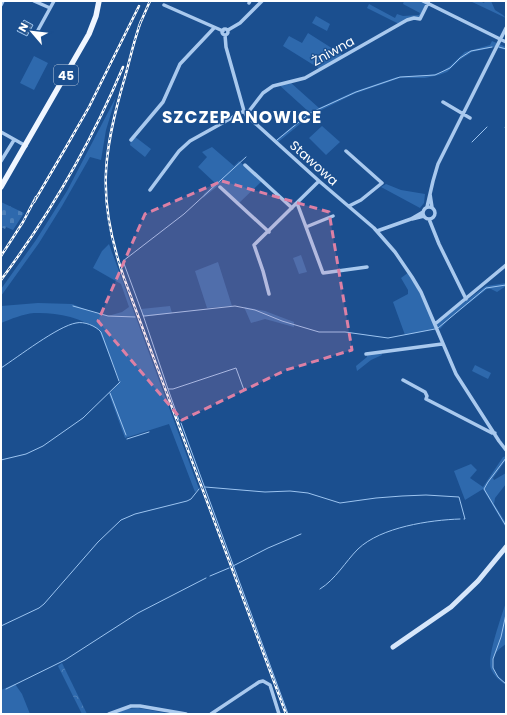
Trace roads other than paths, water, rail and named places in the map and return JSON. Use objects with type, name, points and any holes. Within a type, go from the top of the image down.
[{"type":"main road","name":"45","points":[[1,187],[3,178],[26,146],[92,28],[96,16],[98,1]]},
{"type":"street","points":[[1,5],[3,1]]},
{"type":"street","points":[[34,1],[50,8]]},
{"type":"street","points":[[37,32],[54,1]]},
{"type":"street","points":[[164,5],[223,31],[226,29],[228,30],[240,23],[262,1]]},
{"type":"street","points":[[423,1],[428,2],[506,42]]},
{"type":"street","name":"Żniwna","points":[[246,115],[263,93],[273,86],[305,78],[407,20],[414,18],[420,19],[428,2]]},
{"type":"street","points":[[131,140],[163,102],[180,64],[214,28]]},
{"type":"street","points":[[429,207],[430,194],[438,164],[506,28]]},
{"type":"street","points":[[223,31],[223,34],[225,35],[228,33],[228,30]]},
{"type":"street","name":"Stawowa","points":[[225,35],[226,47],[246,115],[378,231],[395,252],[412,277],[426,302],[442,344],[456,374],[506,450]]},
{"type":"street","points":[[443,102],[470,118]]},
{"type":"street","points":[[150,190],[179,151],[190,141],[244,111]]},
{"type":"street","points":[[1,132],[26,146]]},
{"type":"street","points":[[1,162],[14,140]]},
{"type":"street","points":[[346,151],[382,183],[361,200],[348,206]]},
{"type":"street","points":[[245,165],[292,208]]},
{"type":"street","points":[[269,294],[254,245],[320,181]]},
{"type":"street","points":[[220,187],[269,232]]},
{"type":"street","points":[[297,203],[323,273],[367,267]]},
{"type":"street","points":[[378,231],[423,214],[425,208],[429,207]]},
{"type":"street","points":[[429,207],[435,211],[435,215],[431,218]]},
{"type":"street","points":[[423,214],[431,218]]},
{"type":"street","points":[[306,227],[333,216]]},
{"type":"street","points":[[431,218],[433,230],[439,244],[466,299]]},
{"type":"street","points":[[435,324],[506,265]]},
{"type":"street","points":[[366,354],[442,344]]},
{"type":"street","points":[[403,380],[425,392],[427,396],[426,399],[492,433],[495,433]]},
{"type":"street","points":[[393,647],[452,607],[478,581],[506,547]]},
{"type":"street","points":[[211,714],[259,682],[263,681],[270,685],[279,714]]},
{"type":"street","points":[[109,714],[131,706],[140,706],[186,714]]},
{"type":"waterway","points":[[277,140],[310,113],[356,92],[400,77],[435,75],[450,68],[460,58],[471,51],[492,47]]},
{"type":"waterway","points":[[499,47],[506,49]]},
{"type":"waterway","points":[[472,142],[487,127]]},
{"type":"waterway","points":[[246,157],[184,214],[123,261],[144,316],[235,306],[255,310],[282,321],[319,332],[345,332],[388,338],[435,329]]},
{"type":"waterway","points":[[438,328],[486,288],[506,285]]},
{"type":"waterway","points":[[73,306],[108,316],[135,317]]},
{"type":"waterway","points":[[143,315],[168,389],[173,389],[236,368],[244,390]]},
{"type":"waterway","points":[[1,368],[38,342],[68,325],[86,323],[101,332],[119,381]]},
{"type":"waterway","points":[[1,460],[26,454],[43,446],[83,418],[120,382]]},
{"type":"waterway","points":[[168,389],[179,420]]},
{"type":"waterway","points":[[110,393],[126,435]]},
{"type":"waterway","points":[[181,423],[288,714]]},
{"type":"waterway","points":[[127,439],[149,432]]},
{"type":"waterway","points":[[506,458],[484,489],[506,526]]},
{"type":"waterway","points":[[205,487],[265,492],[290,491],[308,493],[340,503],[402,496],[426,495],[459,497],[464,519]]},
{"type":"waterway","points":[[1,626],[39,608],[44,604],[98,542],[121,520],[135,514],[187,501],[191,499],[199,489]]},
{"type":"waterway","points":[[320,589],[336,575],[358,549],[379,535],[392,530],[421,523],[460,519]]},
{"type":"waterway","points":[[233,566],[268,548],[301,534]]},
{"type":"waterway","points":[[210,576],[229,568]]},
{"type":"waterway","points":[[6,689],[65,660],[138,613],[206,578]]},
{"type":"waterway","points":[[506,614],[501,637],[493,659],[493,668],[498,677],[506,684]]},
{"type":"railway","points":[[139,26],[150,1]]},
{"type":"railway","points":[[34,202],[89,107],[139,6]]},
{"type":"railway","points":[[141,21],[117,105],[107,154],[106,201],[115,250],[124,278],[286,714]]},
{"type":"railway","points":[[1,280],[53,204],[97,123],[123,67]]},
{"type":"railway","points":[[1,256],[23,222],[36,197]]},
{"type":"district","name":"SZCZEPANOWICE","points":[[242,117]]}]
